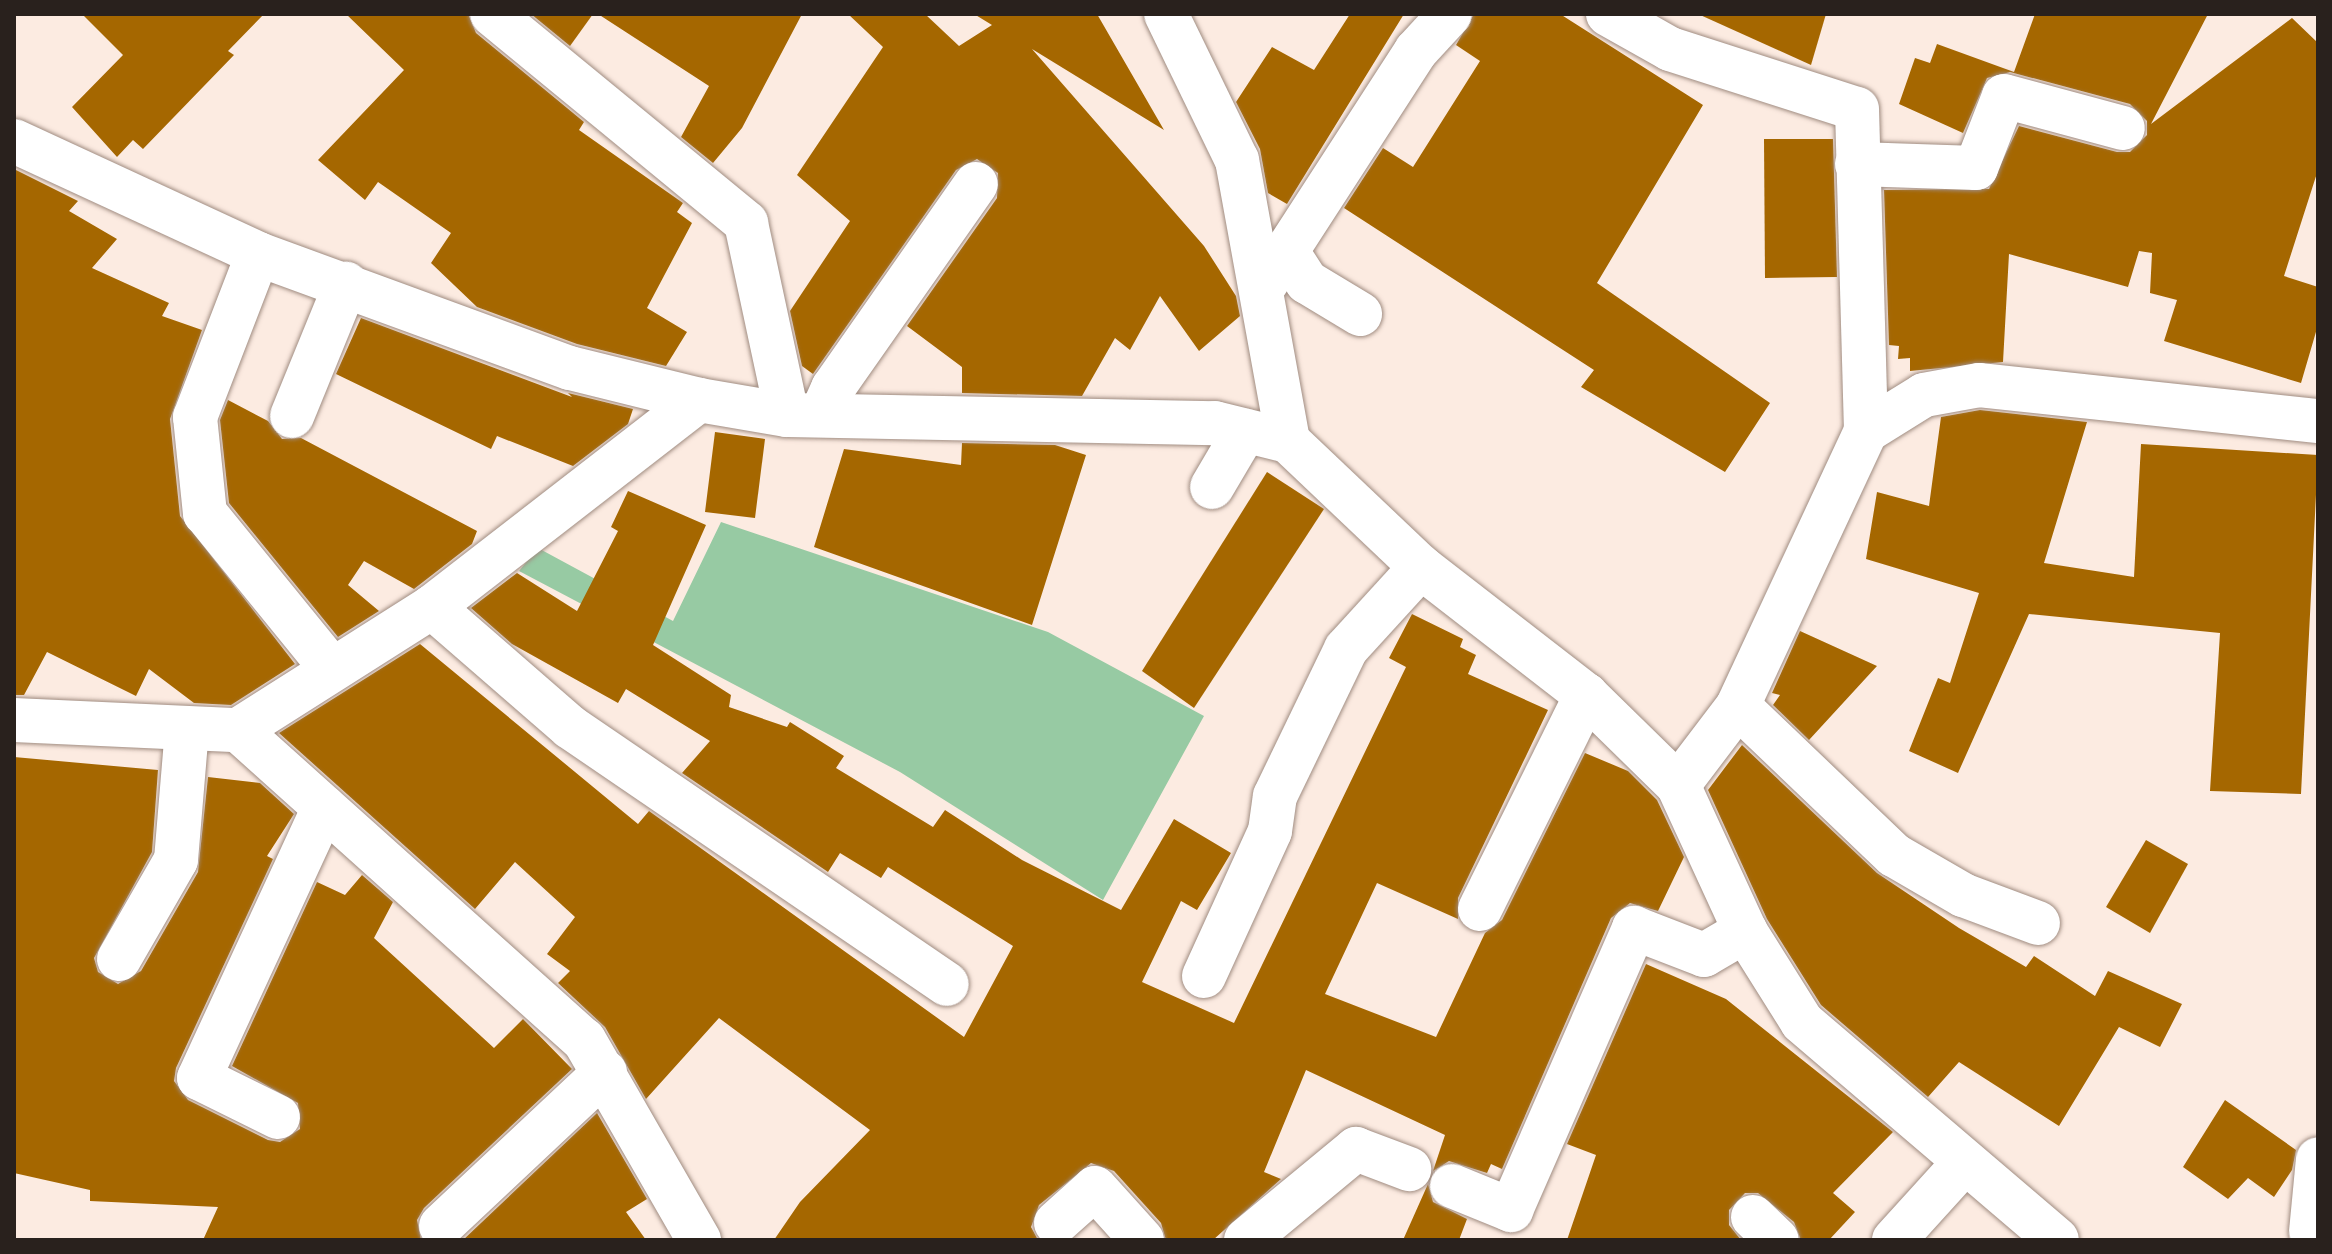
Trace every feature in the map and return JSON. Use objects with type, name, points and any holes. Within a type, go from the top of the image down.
[{"type":"street","points":[[492,14],[746,223],[804,415]]},
{"type":"street","points":[[1275,268],[1416,51],[1450,14]]},
{"type":"street","points":[[1608,14],[1670,49],[1857,109],[1866,431],[1738,706],[1678,785]]},
{"type":"street","points":[[1168,15],[1237,160],[1275,268],[1288,441]]},
{"type":"street","points":[[1857,164],[1976,168],[2004,96],[2123,128]]},
{"type":"street","points":[[14,141],[258,254],[570,368],[699,400],[804,415],[1215,423],[1288,441],[1421,567],[1586,695],[1678,785],[1745,931],[1802,1022],[1962,1165],[2057,1240]]},
{"type":"street","points":[[804,415],[833,388],[976,184]]},
{"type":"street","points":[[258,254],[195,417],[205,513],[331,668]]},
{"type":"street","points":[[1275,268],[1307,282],[1360,314]]},
{"type":"street","points":[[292,416],[346,284]]},
{"type":"street","points":[[1866,431],[1924,395],[1979,385],[2318,421]]},
{"type":"street","points":[[14,720],[238,730],[331,668],[432,607],[699,400]]},
{"type":"street","points":[[1212,487],[1245,431]]},
{"type":"street","points":[[1204,976],[1270,831],[1275,796],[1346,649],[1421,567]]},
{"type":"street","points":[[432,607],[570,727],[947,984]]},
{"type":"street","points":[[1480,909],[1586,695]]},
{"type":"street","points":[[1738,706],[1894,855],[1963,895],[2038,923]]},
{"type":"street","points":[[119,959],[176,860],[187,729]]},
{"type":"street","points":[[238,730],[584,1040],[699,1240]]},
{"type":"street","points":[[278,1117],[199,1078],[324,808]]},
{"type":"street","points":[[1452,1186],[1505,1225],[1634,928],[1704,955],[1745,931]]},
{"type":"street","points":[[441,1226],[605,1072]]},
{"type":"street","points":[[1246,1240],[1356,1149],[1409,1169]]},
{"type":"street","points":[[2303,1234],[2318,1159]]},
{"type":"street","points":[[1894,1240],[1962,1165]]},
{"type":"street","points":[[1056,1223],[1095,1188],[1142,1240]]},
{"type":"green space","points":[[721,522],[1048,632],[1204,716],[1103,900],[900,772],[519,571],[538,548],[673,621]]},
{"type":"building","points":[[82,14],[264,14],[228,51],[234,55],[143,149],[133,140],[117,157],[72,107],[123,55]]},
{"type":"building","points":[[346,14],[468,14],[476,33],[584,122],[579,130],[683,203],[677,212],[692,223],[647,308],[687,332],[666,366],[577,344],[477,307],[431,263],[451,233],[378,182],[365,200],[318,160],[404,70]]},
{"type":"building","points":[[531,14],[593,14],[570,46]]},
{"type":"building","points":[[598,14],[802,14],[742,128],[713,163],[681,137],[709,86]]},
{"type":"building","points":[[848,14],[925,14],[959,46],[992,25],[974,14],[1097,14],[1164,130],[1032,49],[1204,246],[1236,296],[1240,316],[1199,351],[1160,296],[1130,350],[1115,338],[1082,396],[962,393],[962,367],[907,326],[997,198],[998,173],[977,159],[956,170],[813,374],[802,366],[790,311],[850,221],[797,175],[883,47]]},
{"type":"building","points":[[1350,14],[1404,14],[1287,204],[1268,193],[1260,149],[1236,102],[1272,47],[1314,70]]},
{"type":"building","points":[[1474,14],[1560,14],[1703,105],[1597,283],[1770,403],[1725,472],[1581,387],[1594,370],[1344,208],[1383,148],[1413,167],[1480,61],[1456,45]]},
{"type":"building","points":[[1698,14],[1826,14],[1811,65]]},
{"type":"building","points":[[2035,14],[2208,14],[2151,124],[2292,18],[2318,43],[2318,170],[2284,276],[2318,287],[2318,325],[2301,383],[2164,341],[2177,300],[2150,293],[2152,253],[2139,251],[2128,287],[2009,254],[2003,362],[1910,371],[1910,358],[1898,359],[1899,346],[1889,345],[1884,190],[1989,189],[2019,126],[2117,152],[2130,152],[2147,135],[2147,121],[2130,104],[2010,72],[1987,78],[1963,133],[1899,104],[1915,58],[1930,63],[1937,44],[2014,72]]},
{"type":"building","points":[[1764,139],[1833,139],[1837,277],[1765,278]]},
{"type":"building","points":[[14,169],[78,201],[69,211],[117,239],[92,268],[169,303],[162,316],[202,330],[170,419],[180,516],[295,664],[231,705],[194,703],[149,669],[136,696],[47,652],[24,695],[14,695]]},
{"type":"building","points":[[361,318],[572,397],[568,393],[633,409],[628,424],[573,466],[497,436],[491,449],[336,374]]},
{"type":"building","points":[[228,400],[268,421],[282,439],[301,438],[477,531],[472,544],[414,589],[364,561],[348,585],[379,611],[338,637],[229,503],[220,420]]},
{"type":"building","points":[[1980,410],[2087,422],[2044,563],[2134,577],[2141,444],[2318,455],[2301,794],[2210,791],[2220,633],[2029,614],[1958,773],[1909,751],[1938,678],[1950,683],[1979,593],[1866,559],[1877,492],[1929,506],[1941,417]]},
{"type":"building","points":[[715,432],[765,439],[755,518],[705,512]]},
{"type":"building","points":[[962,443],[1055,445],[1086,455],[1032,625],[814,547],[844,449],[961,465]]},
{"type":"building","points":[[1267,472],[1324,509],[1194,708],[1142,671]]},
{"type":"building","points":[[628,491],[706,525],[653,645],[731,695],[729,707],[787,727],[790,722],[844,756],[836,768],[933,827],[945,810],[1022,860],[1121,910],[1174,819],[1231,853],[1197,910],[1181,901],[1142,982],[1234,1023],[1406,667],[1389,658],[1412,614],[1463,639],[1460,647],[1476,655],[1468,674],[1548,710],[1458,898],[1458,919],[1377,883],[1325,994],[1436,1037],[1485,933],[1502,920],[1585,753],[1628,771],[1657,800],[1684,857],[1658,911],[1630,903],[1611,918],[1502,1169],[1491,1164],[1487,1173],[1449,1161],[1433,1171],[1445,1135],[1306,1070],[1264,1172],[1281,1179],[1213,1240],[1166,1240],[1161,1223],[1114,1171],[1091,1163],[1039,1205],[1031,1227],[1038,1240],[774,1240],[800,1202],[870,1130],[719,1018],[646,1099],[605,1027],[558,983],[570,971],[547,954],[575,917],[515,862],[475,909],[279,733],[420,644],[638,824],[649,811],[964,1037],[1013,946],[888,867],[881,878],[840,853],[828,872],[682,773],[710,741],[626,689],[618,703],[512,644],[471,608],[517,573],[577,611],[618,531],[611,527]]},
{"type":"building","points":[[1800,631],[1877,666],[1809,740],[1773,705],[1780,695],[1772,693]]},
{"type":"building","points":[[1742,745],[1877,873],[1959,928],[2026,967],[2034,956],[2095,996],[2108,971],[2182,1004],[2160,1047],[2119,1027],[2059,1126],[1959,1062],[1928,1097],[1821,1005],[1767,919],[1708,790]]},
{"type":"building","points":[[14,757],[158,770],[152,852],[94,958],[98,972],[118,984],[141,971],[198,872],[208,777],[260,783],[294,814],[267,856],[273,859],[176,1068],[174,1081],[188,1100],[268,1140],[280,1142],[300,1129],[298,1103],[232,1066],[317,882],[345,895],[362,875],[393,902],[374,938],[494,1048],[523,1019],[572,1069],[424,1208],[417,1220],[421,1240],[203,1240],[218,1207],[90,1201],[90,1190],[14,1173]]},
{"type":"building","points":[[2146,840],[2188,864],[2150,933],[2106,907]]},
{"type":"building","points":[[1646,964],[1726,999],[1893,1132],[1833,1193],[1855,1212],[1829,1240],[1801,1240],[1794,1222],[1758,1193],[1745,1193],[1729,1210],[1729,1225],[1741,1240],[1567,1240],[1596,1155],[1567,1144]]},
{"type":"building","points":[[2225,1100],[2296,1150],[2292,1170],[2274,1197],[2248,1178],[2228,1199],[2183,1167]]},
{"type":"building","points":[[597,1113],[647,1199],[626,1212],[646,1240],[463,1240]]},
{"type":"building","points":[[1428,1184],[1433,1202],[1467,1219],[1459,1240],[1403,1240]]}]
